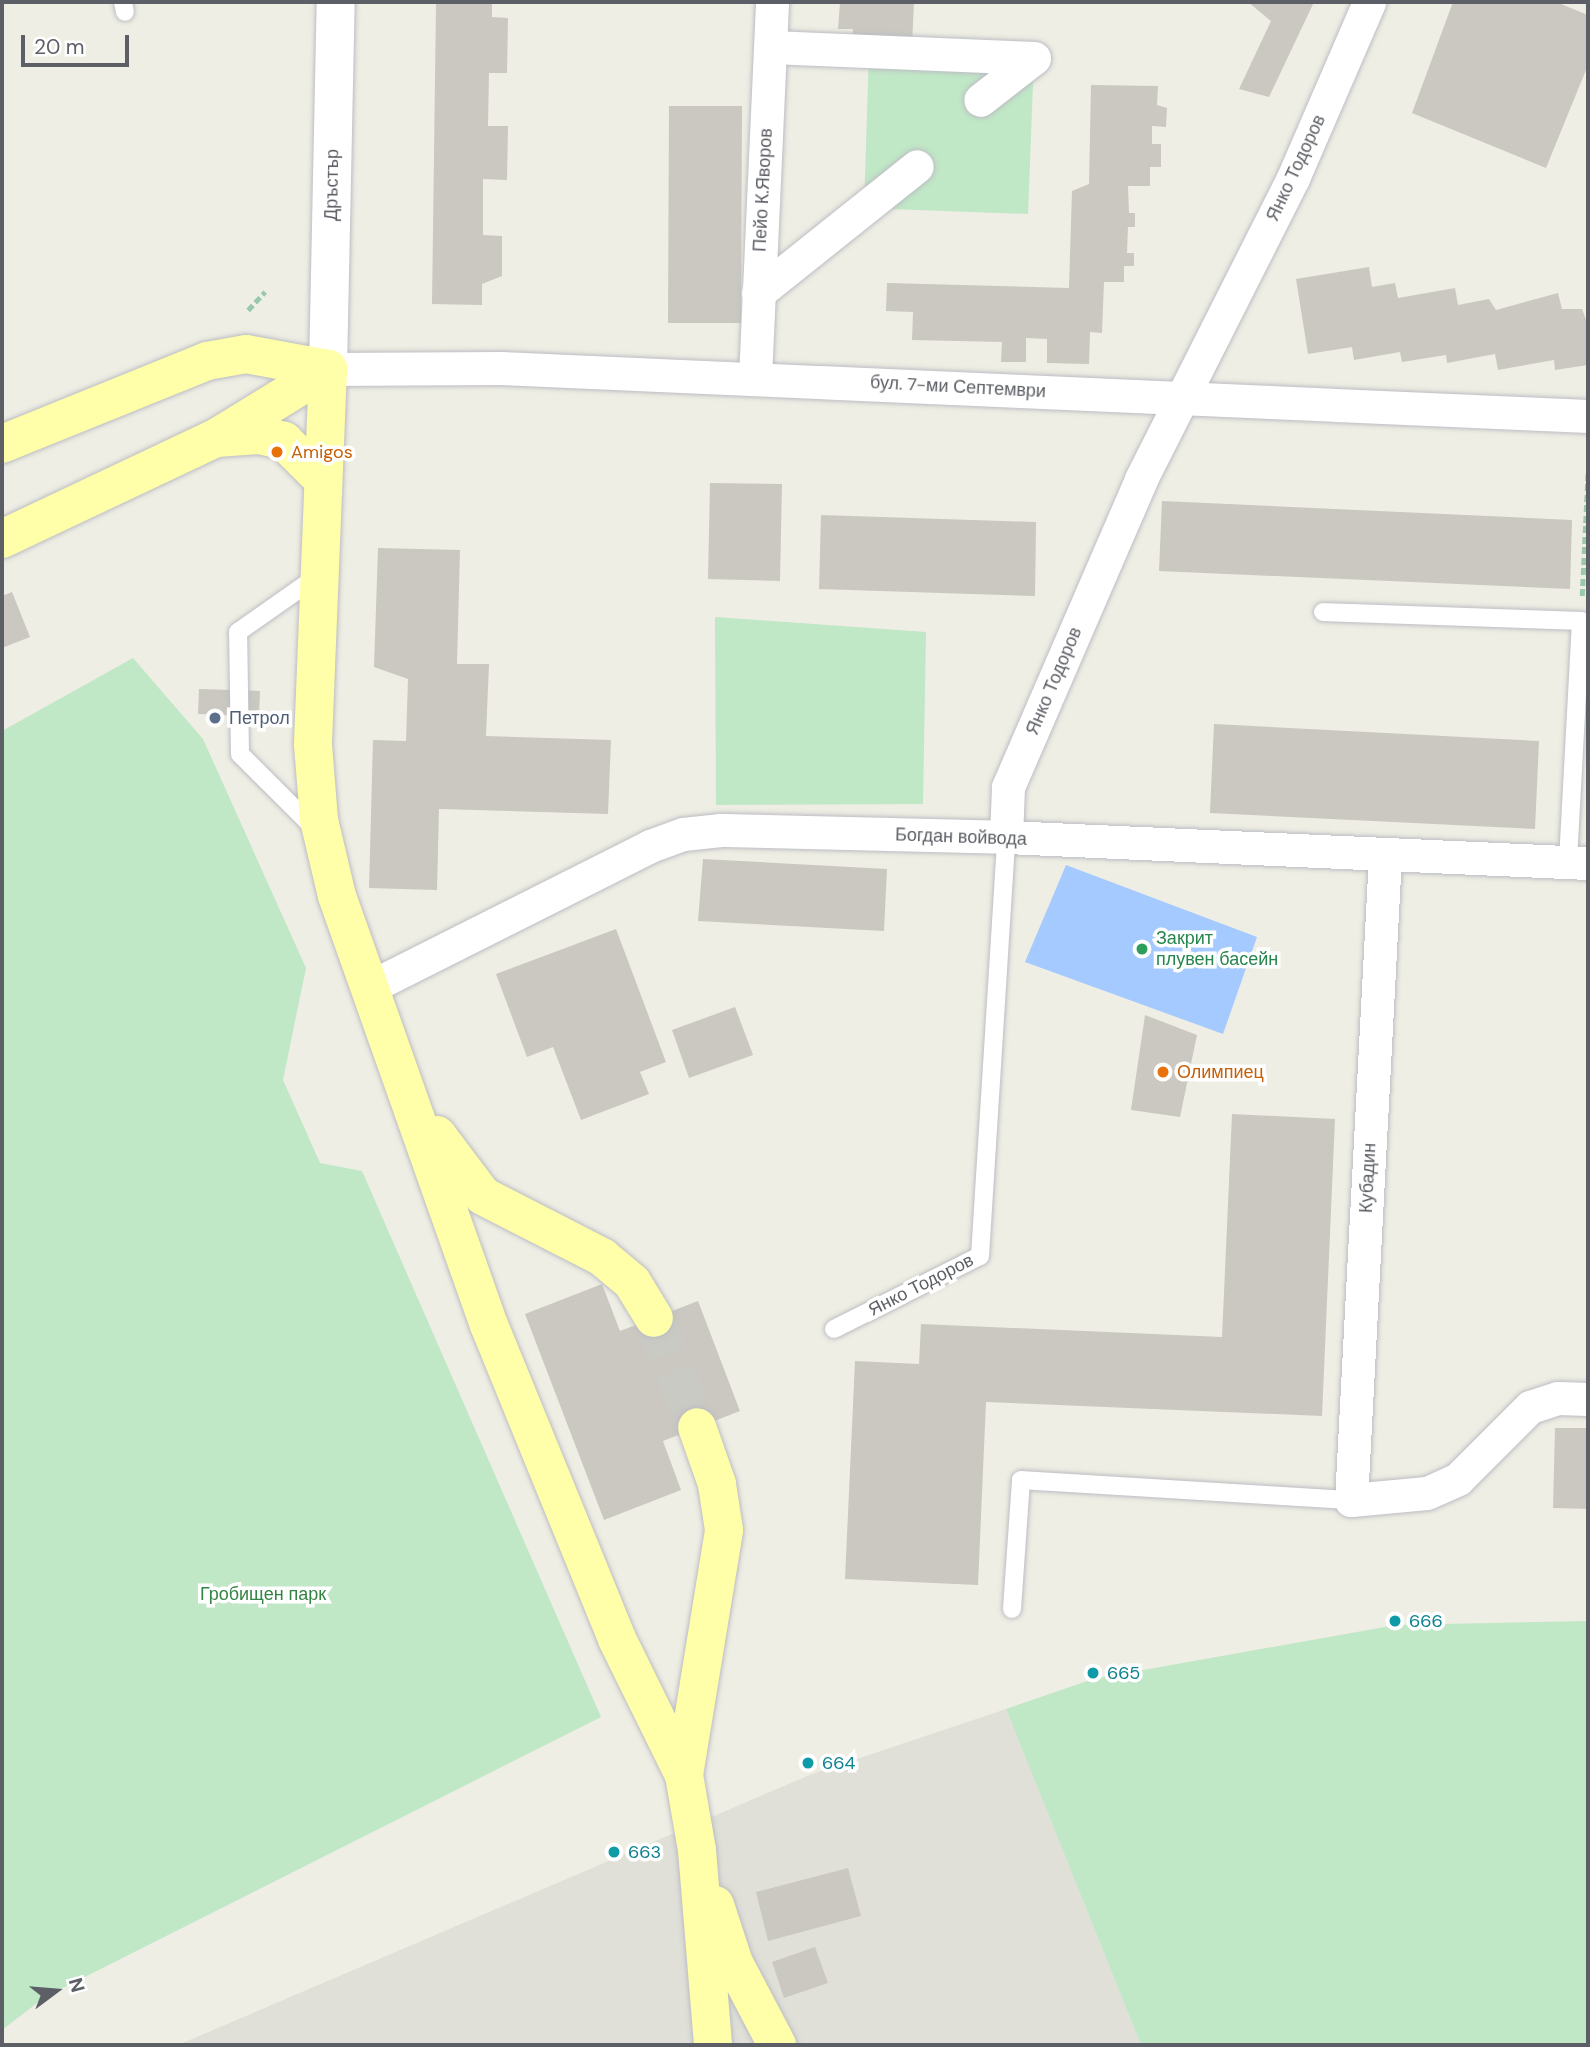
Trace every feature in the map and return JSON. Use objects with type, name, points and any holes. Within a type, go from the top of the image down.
[{"type":"main road","points":[[2,444],[207,361],[246,354],[328,369]]},
{"type":"main road","points":[[2,539],[216,438],[328,369]]},
{"type":"main road","points":[[328,369],[313,745],[323,836],[337,896],[368,988],[489,1325],[571,1533],[617,1639],[684,1775],[694,1833],[713,2045]]},
{"type":"main road","points":[[216,438],[259,435],[285,441],[323,480]]},
{"type":"main road","points":[[401,1076],[450,1156],[483,1196],[602,1257],[632,1282],[654,1318]]},
{"type":"main road","points":[[684,1775],[724,1530],[717,1484],[697,1427]]},
{"type":"main road","points":[[694,1833],[734,1963],[777,2045]]},
{"type":"street","name":"Дръстър","points":[[328,369],[336,2]]},
{"type":"street","name":"Пейо К.Яворов","points":[[755,378],[772,2]]},
{"type":"street","name":"Янко Тодоров","points":[[1006,837],[1008,787],[1141,479],[1293,178],[1369,2]]},
{"type":"street","points":[[771,47],[1034,58],[980,100]]},
{"type":"street","points":[[758,293],[917,166]]},
{"type":"street","name":"бул. 7-ми Септември","points":[[328,369],[501,368],[1588,416]]},
{"type":"street","name":"Богдан войвода","points":[[368,988],[650,846],[683,834],[721,830],[1006,837],[1578,863]]},
{"type":"street","name":"Кубадин","points":[[1350,1500],[1385,856]]},
{"type":"street","points":[[1350,1500],[1427,1493],[1458,1479],[1530,1407],[1558,1398],[1588,1399]]},
{"type":"lane","points":[[319,575],[238,632],[240,754],[323,836]]},
{"type":"lane","points":[[1323,612],[1581,621],[1578,863]]},
{"type":"lane","name":"Янко Тодоров","points":[[834,1329],[980,1256],[1006,837]]},
{"type":"lane","points":[[1012,1609],[1021,1480],[1350,1500]]},
{"type":"path","points":[[248,310],[265,292]]},
{"type":"path","points":[[1581,621],[1588,471]]},
{"type":"shaded area","points":[[1006,1709],[1141,2045],[178,2045],[812,1774]]},
{"type":"green space","points":[[869,52],[1034,58],[1028,214],[864,208]]},
{"type":"green space","points":[[715,617],[926,632],[923,804],[716,805]]},
{"type":"green space","name":"Гробищен парк","points":[[133,658],[203,739],[306,968],[283,1080],[320,1163],[362,1171],[601,1717],[45,1997],[2,2030],[2,731]]},
{"type":"green space","points":[[1588,1621],[1588,2045],[1141,2045],[1006,1709],[1093,1679],[1396,1625]]},
{"type":"water","name":"Закрит плувен басейн","points":[[1066,865],[1257,937],[1223,1034],[1025,962]]},
{"type":"building","points":[[436,2],[492,2],[492,17],[508,18],[507,73],[489,73],[488,126],[508,126],[507,180],[483,179],[483,235],[502,236],[502,276],[482,284],[482,305],[432,304]]},
{"type":"building","points":[[840,2],[914,2],[912,45],[852,41],[853,29],[838,29]]},
{"type":"building","points":[[1248,2],[1314,2],[1269,97],[1239,89],[1271,21]]},
{"type":"building","points":[[1453,2],[1556,2],[1588,15],[1588,65],[1546,168],[1412,113]]},
{"type":"building","points":[[1091,85],[1158,86],[1157,105],[1167,108],[1166,127],[1152,126],[1152,144],[1161,144],[1161,167],[1150,167],[1150,186],[1128,186],[1129,213],[1135,213],[1135,227],[1128,227],[1127,253],[1134,253],[1134,266],[1124,266],[1124,282],[1104,282],[1102,333],[1090,332],[1089,364],[1047,363],[1047,339],[1026,338],[1026,362],[1001,362],[1002,342],[912,340],[913,312],[886,311],[887,283],[1069,288],[1072,191],[1089,184]]},
{"type":"building","points":[[669,106],[742,106],[741,323],[668,323]]},
{"type":"building","points":[[1369,267],[1372,287],[1395,283],[1398,298],[1455,288],[1458,305],[1489,299],[1496,310],[1558,293],[1562,309],[1582,309],[1588,325],[1588,365],[1555,370],[1554,360],[1498,370],[1495,354],[1447,363],[1446,355],[1402,362],[1400,352],[1354,360],[1352,347],[1308,354],[1296,279]]},
{"type":"building","points":[[710,483],[782,484],[780,581],[708,579]]},
{"type":"building","points":[[1162,501],[1572,520],[1570,589],[1159,571]]},
{"type":"building","points":[[821,515],[1036,522],[1035,596],[819,589]]},
{"type":"building","points":[[378,548],[460,550],[457,664],[489,664],[486,736],[611,740],[608,814],[439,809],[437,890],[369,888],[373,740],[406,741],[408,679],[374,667]]},
{"type":"building","points":[[12,592],[30,637],[2,648],[2,596]]},
{"type":"building","points":[[199,689],[260,691],[259,716],[198,714]]},
{"type":"building","points":[[1214,724],[1539,741],[1535,829],[1210,813]]},
{"type":"building","points":[[703,859],[887,869],[884,931],[698,921]]},
{"type":"building","points":[[616,929],[666,1062],[640,1072],[649,1094],[581,1120],[553,1047],[527,1057],[496,974]]},
{"type":"building","points":[[735,1007],[753,1055],[689,1078],[672,1030]]},
{"type":"building","name":"Олимпиец","points":[[1145,1015],[1197,1035],[1180,1117],[1131,1110]]},
{"type":"building","points":[[1232,1114],[1335,1119],[1322,1416],[986,1402],[978,1585],[845,1579],[855,1361],[919,1364],[921,1324],[1222,1337]]},
{"type":"building","points":[[602,1284],[620,1331],[698,1301],[740,1411],[663,1441],[681,1490],[604,1520],[525,1314]]},
{"type":"building","points":[[1555,1428],[1588,1428],[1588,1509],[1553,1508]]},
{"type":"building","points":[[848,1868],[861,1916],[768,1941],[756,1892]]},
{"type":"building","points":[[815,1947],[828,1983],[784,1998],[772,1962]]},
{"type":"tunnel","points":[[654,1318],[697,1427]]},
{"type":"place","name":"Amigos","points":[[277,452]]},
{"type":"place","name":"Петрол","points":[[215,718]]},
{"type":"place","name":"Закрит плувен басейн","points":[[1142,949]]},
{"type":"place","name":"Олимпиец","points":[[1163,1072]]},
{"type":"place","name":"666","points":[[1395,1621]]},
{"type":"place","name":"665","points":[[1093,1673]]},
{"type":"place","name":"664","points":[[808,1763]]},
{"type":"place","name":"663","points":[[614,1852]]}]
